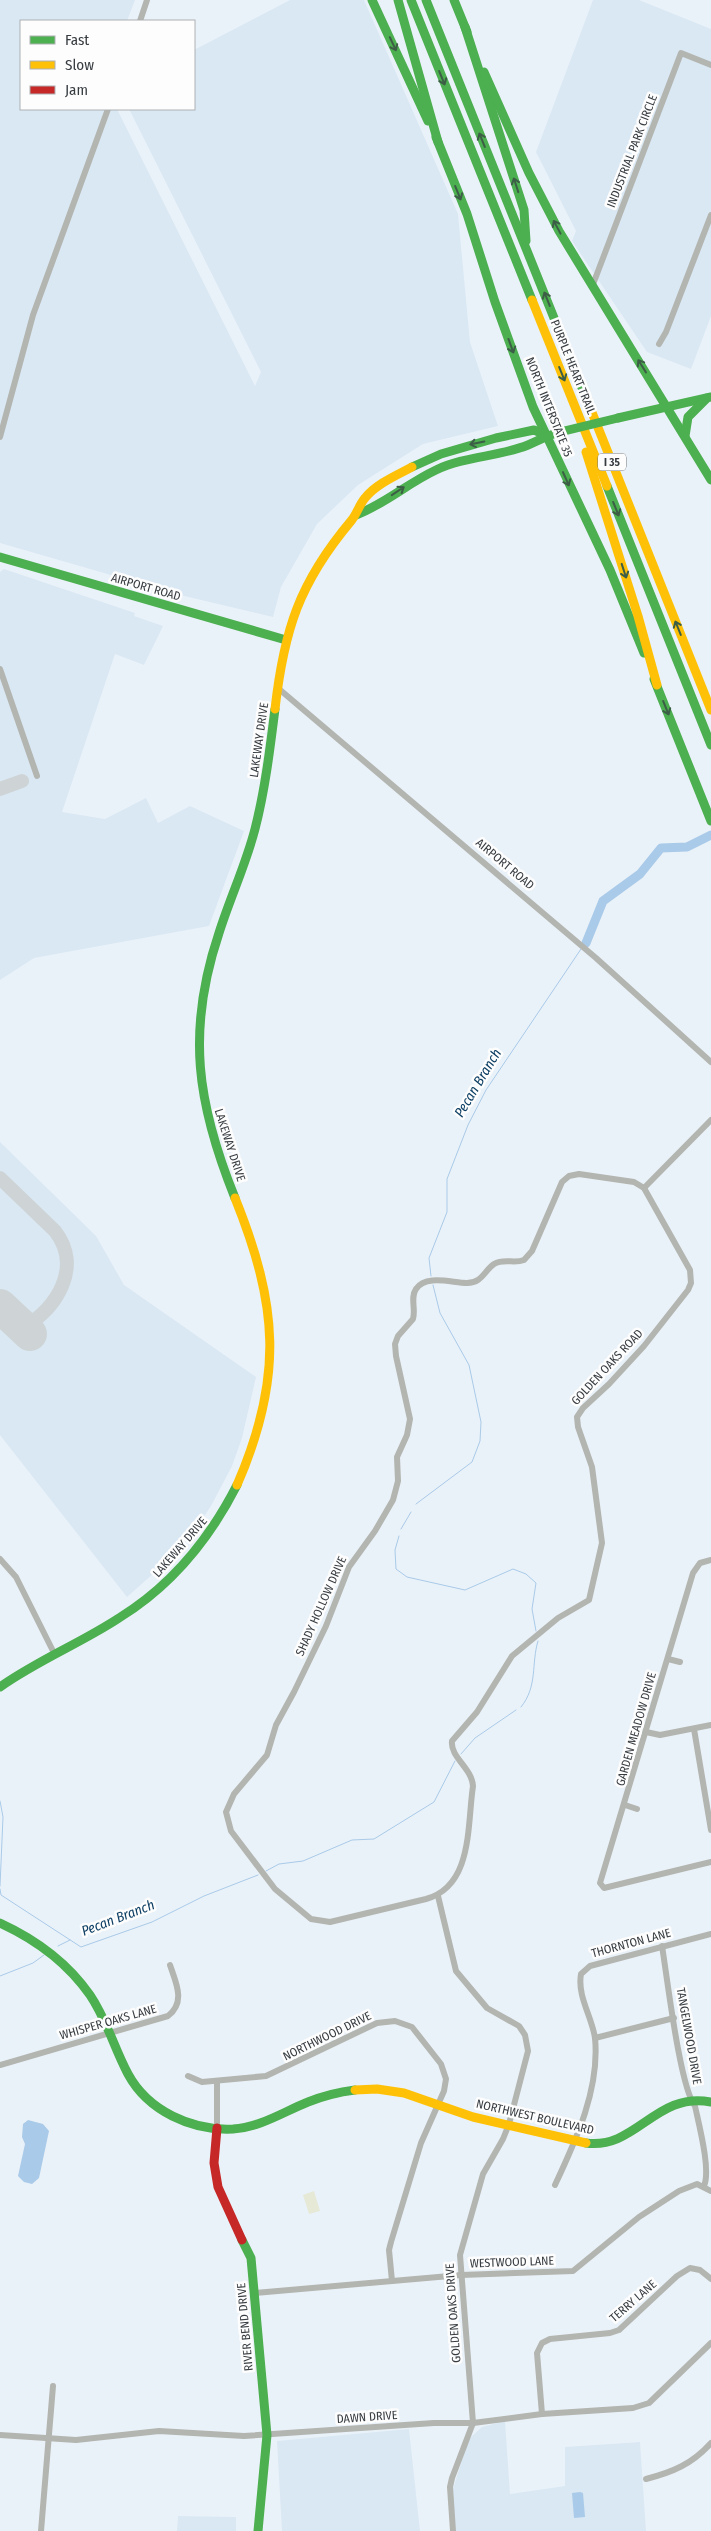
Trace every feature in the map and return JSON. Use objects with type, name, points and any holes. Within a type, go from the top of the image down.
[{"type":"main road","name":"NORTH INTERSTATE 35","points":[[372,0],[438,142],[467,214],[495,302],[533,407],[610,570],[711,820]]},
{"type":"main road","points":[[398,0],[438,142]]},
{"type":"main road","name":"PURPLE HEART TRAIL","points":[[411,0],[711,744]]},
{"type":"main road","name":"PURPLE HEART TRAIL","points":[[426,0],[711,710]]},
{"type":"main road","points":[[454,0],[528,174],[559,232],[711,480]]},
{"type":"main road","points":[[465,27],[524,210],[527,250]]},
{"type":"main road","points":[[685,436],[688,417],[709,397]]},
{"type":"main road","name":"LAKEWAY DRIVE","points":[[356,515],[374,508],[407,485],[437,469],[464,460],[528,445],[546,435],[709,397]]},
{"type":"main road","points":[[572,399],[657,685]]},
{"type":"main road","points":[[525,432],[532,420],[533,407]]},
{"type":"main road","name":"LAKEWAY DRIVE","points":[[0,1687],[54,1654],[124,1616],[177,1573],[204,1542],[233,1497],[249,1459],[263,1411],[269,1376],[270,1346],[263,1281],[257,1256],[223,1172],[205,1115],[200,1080],[198,1043],[206,977],[216,941],[253,836],[262,801],[286,640],[298,600],[313,569],[332,541],[356,515],[364,498],[380,486],[420,462],[468,444],[534,430],[546,435]]},
{"type":"main road","name":"AIRPORT ROAD","points":[[0,558],[286,640]]},
{"type":"main road","name":"NORTHWEST BOULEVARD","points":[[0,1923],[42,1945],[66,1965],[92,1996],[111,2033],[125,2071],[150,2101],[183,2121],[217,2128],[242,2128],[260,2124],[310,2101],[352,2090],[396,2091],[439,2102],[477,2118],[576,2141],[600,2144],[618,2139],[676,2103],[690,2099]]},
{"type":"main road","points":[[690,2099],[711,2102]]},
{"type":"main road","name":"RIVER BEND DRIVE","points":[[217,2128],[214,2163],[218,2186],[251,2258],[255,2293],[267,2435],[258,2531]]},
{"type":"street","points":[[140,20],[147,0]]},
{"type":"street","name":"INDUSTRIAL PARK CIRCLE","points":[[592,287],[681,53],[711,65]]},
{"type":"street","points":[[0,436],[33,315],[108,110]]},
{"type":"street","points":[[659,344],[666,332],[711,215]]},
{"type":"street","points":[[0,669],[37,776]]},
{"type":"street","name":"AIRPORT ROAD","points":[[279,689],[589,951],[711,1062]]},
{"type":"street","points":[[644,1188],[711,1120]]},
{"type":"street","name":"SHADY HOLLOW DRIVE","points":[[438,1896],[331,1922],[316,1922],[295,1907],[269,1883],[231,1831],[226,1818],[228,1808],[234,1794],[260,1766],[269,1752],[276,1724],[293,1696],[326,1626],[349,1567],[375,1531],[393,1500],[398,1481],[397,1457],[407,1435],[410,1419],[396,1356],[396,1341],[413,1319],[414,1292],[425,1282],[472,1283],[482,1278],[496,1263],[520,1261],[527,1257],[560,1187],[569,1176],[579,1174],[634,1182],[644,1188]]},
{"type":"street","name":"GOLDEN OAKS ROAD","points":[[438,1896],[455,1880],[462,1864],[473,1786],[471,1775],[452,1748],[452,1741],[477,1712],[512,1656],[558,1618],[582,1606],[590,1597],[601,1555],[602,1540],[592,1467],[578,1427],[577,1417],[583,1408],[609,1384],[644,1346],[692,1283],[690,1270],[644,1188]]},
{"type":"street","points":[[0,1559],[16,1577],[54,1654]]},
{"type":"street","name":"GARDEN MEADOW DRIVE","points":[[711,1560],[700,1563],[693,1573],[625,1805],[600,1883],[604,1888],[711,1862]]},
{"type":"street","name":"GARDEN MEADOW DRIVE","points":[[668,1659],[680,1662]]},
{"type":"street","points":[[646,1732],[660,1735],[711,1725]]},
{"type":"street","points":[[694,1728],[711,1830]]},
{"type":"street","name":"GARDEN MEADOW DRIVE","points":[[625,1805],[637,1809]]},
{"type":"street","name":"GOLDEN OAKS DRIVE","points":[[438,1896],[456,1971],[486,2008],[514,2023],[525,2035],[527,2056],[509,2124],[503,2140],[483,2174],[460,2255],[473,2423],[452,2478],[453,2531]]},
{"type":"street","name":"THORNTON LANE","points":[[555,2185],[576,2141],[593,2081],[595,2038],[581,1990],[581,1974],[590,1966],[711,1934]]},
{"type":"street","name":"TANGELWOOD DRIVE","points":[[662,1946],[690,2099],[695,2106],[706,2168],[707,2180],[704,2186]]},
{"type":"street","name":"WHISPER OAKS LANE","points":[[0,2065],[171,2014],[177,2007],[179,1995],[170,1965]]},
{"type":"street","points":[[595,2038],[674,2018]]},
{"type":"street","name":"NORTHWOOD DRIVE","points":[[188,2076],[202,2082],[217,2082],[270,2075],[367,2027],[395,2020],[412,2027],[444,2070],[446,2087],[421,2143],[391,2242],[389,2250],[392,2281]]},
{"type":"street","points":[[217,2082],[217,2128]]},
{"type":"street","name":"WESTWOOD LANE","points":[[255,2293],[461,2276],[573,2271],[623,2228],[657,2204],[690,2186],[697,2184],[704,2186]]},
{"type":"street","points":[[704,2186],[711,2191]]},
{"type":"street","name":"TERRY LANE","points":[[542,2414],[536,2354],[542,2343],[550,2338],[610,2334],[619,2330],[677,2276],[690,2268],[700,2270],[711,2279]]},
{"type":"street","name":"DAWN DRIVE","points":[[0,2435],[84,2439],[159,2431],[220,2436],[267,2435],[434,2423],[473,2423],[542,2414],[633,2408],[645,2406],[711,2343]]},
{"type":"street","points":[[40,2531],[53,2386]]},
{"type":"street","points":[[646,2479],[680,2468],[699,2456],[711,2443]]},
{"type":"shaded area","points":[[0,0],[135,0],[127,20],[20,20],[20,110],[117,110],[255,386],[261,372],[130,110],[195,110],[195,49],[290,0],[364,0],[458,214],[470,342],[498,426],[423,444],[358,485],[317,524],[281,587],[273,617],[180,595],[0,543]]},
{"type":"shaded area","points":[[593,0],[639,0],[711,29],[711,316],[691,369],[647,352],[572,241],[576,231],[536,152]]},
{"type":"shaded area","points":[[4,569],[135,613],[134,616],[163,626],[144,665],[115,654],[62,812],[105,819],[146,798],[158,823],[190,806],[244,831],[209,926],[34,958],[0,980],[0,572]]},
{"type":"shaded area","points":[[0,1142],[96,1236],[124,1285],[256,1377],[242,1438],[232,1466],[211,1506],[191,1536],[163,1565],[127,1597],[0,1435]]},
{"type":"shaded area","points":[[505,2421],[510,2494],[565,2486],[565,2447],[640,2442],[646,2531],[456,2531],[452,2492],[466,2447],[471,2437],[482,2427]]},
{"type":"shaded area","points":[[409,2429],[420,2531],[282,2531],[277,2441]]},
{"type":"shaded area","points":[[178,2516],[236,2517],[236,2531],[177,2531]]},
{"type":"green space","points":[[314,2191],[320,2211],[309,2214],[303,2195]]},
{"type":"water","points":[[28,2120],[43,2124],[49,2131],[39,2178],[32,2184],[24,2182],[18,2176],[25,2144],[22,2137],[23,2124]]},
{"type":"water","points":[[572,2493],[583,2493],[585,2517],[574,2518]]},
{"type":"waterway","name":"Pecan Branch","points":[[586,943],[603,901],[640,874],[661,848],[687,847],[711,835]]},
{"type":"waterway","name":"Pecan Branch","points":[[431,1276],[429,1258],[447,1212],[447,1179],[468,1125],[486,1090],[581,949]]},
{"type":"waterway","name":"Pecan Branch","points":[[416,1504],[472,1462],[480,1441],[481,1422],[469,1365],[440,1313],[433,1285]]},
{"type":"waterway","name":"Pecan Branch","points":[[401,1529],[411,1512]]},
{"type":"waterway","name":"Pecan Branch","points":[[399,1536],[395,1550],[396,1569],[407,1577],[465,1590],[513,1569],[526,1574],[536,1583],[532,1609],[536,1631]]},
{"type":"waterway","name":"Pecan Branch","points":[[521,1707],[530,1691],[538,1641]]},
{"type":"waterway","name":"Pecan Branch","points":[[461,1754],[475,1738],[516,1710]]},
{"type":"waterway","name":"Pecan Branch","points":[[266,1871],[279,1864],[303,1861],[352,1840],[374,1839],[434,1802],[455,1761]]},
{"type":"waterway","name":"Pecan Branch","points":[[0,1801],[3,1817],[0,1886]]},
{"type":"waterway","name":"Pecan Branch","points":[[0,1889],[1,1895],[81,1947],[152,1922],[204,1896],[258,1875]]},
{"type":"waterway","points":[[58,1946],[70,1940]]},
{"type":"waterway","points":[[0,1976],[33,1963],[44,1955]]},
{"type":"taxiway","points":[[0,789],[22,781]]},
{"type":"taxiway","points":[[0,1178],[55,1231],[63,1245],[67,1259],[62,1286],[55,1298],[35,1320],[23,1328]]},
{"type":"runway","points":[[0,1306],[30,1334]]},
{"type":"traffic: fast","points":[[372,0],[428,121]]},
{"type":"traffic: fast","points":[[398,0],[438,142]]},
{"type":"traffic: fast","points":[[411,0],[532,300]]},
{"type":"traffic: fast","points":[[426,0],[587,400]]},
{"type":"traffic: fast","points":[[454,0],[467,32]]},
{"type":"traffic: fast","points":[[465,27],[524,210],[526,241]]},
{"type":"traffic: fast","points":[[484,72],[529,173],[559,231],[711,480]]},
{"type":"traffic: fast","points":[[436,137],[467,214],[495,302],[533,407],[610,570],[644,653]]},
{"type":"traffic: fast","points":[[618,418],[711,397]]},
{"type":"traffic: fast","points":[[685,436],[688,417],[707,398]]},
{"type":"traffic: fast","points":[[560,432],[618,418]]},
{"type":"traffic: fast","points":[[412,467],[441,454],[496,438],[534,430],[546,435]]},
{"type":"traffic: fast","points":[[356,515],[447,465],[517,449],[560,432]]},
{"type":"traffic: fast","points":[[607,486],[711,745]]},
{"type":"traffic: fast","points":[[0,557],[286,640]]},
{"type":"traffic: fast","points":[[654,679],[711,821]]},
{"type":"traffic: fast","points":[[235,1198],[222,1164],[205,1099],[200,1067],[202,1003],[219,933],[247,855],[259,814],[275,709]]},
{"type":"traffic: fast","points":[[0,1687],[29,1668],[105,1627],[156,1591],[202,1542],[237,1485]]},
{"type":"traffic: fast","points":[[0,1923],[50,1953],[81,1983],[106,2024],[128,2074],[147,2098],[173,2116],[187,2122],[218,2129],[243,2128],[319,2098],[355,2090]]},
{"type":"traffic: fast","points":[[586,2143],[603,2143],[619,2138],[660,2112],[675,2105],[692,2101],[711,2102]]},
{"type":"traffic: fast","points":[[242,2240],[251,2258],[267,2435],[258,2531]]},
{"type":"traffic: slow","points":[[532,300],[607,486]]},
{"type":"traffic: slow","points":[[587,400],[711,710]]},
{"type":"traffic: slow","points":[[586,452],[638,616],[657,685]]},
{"type":"traffic: slow","points":[[275,709],[283,655],[289,631],[306,587],[318,565],[370,493],[387,480],[412,467]]},
{"type":"traffic: slow","points":[[235,1198],[260,1273],[267,1307],[270,1341],[263,1410],[237,1485]]},
{"type":"traffic: slow","points":[[355,2090],[377,2089],[404,2093],[473,2117],[586,2143]]},
{"type":"traffic: jam","points":[[217,2128],[214,2163],[218,2187],[242,2240]]}]
